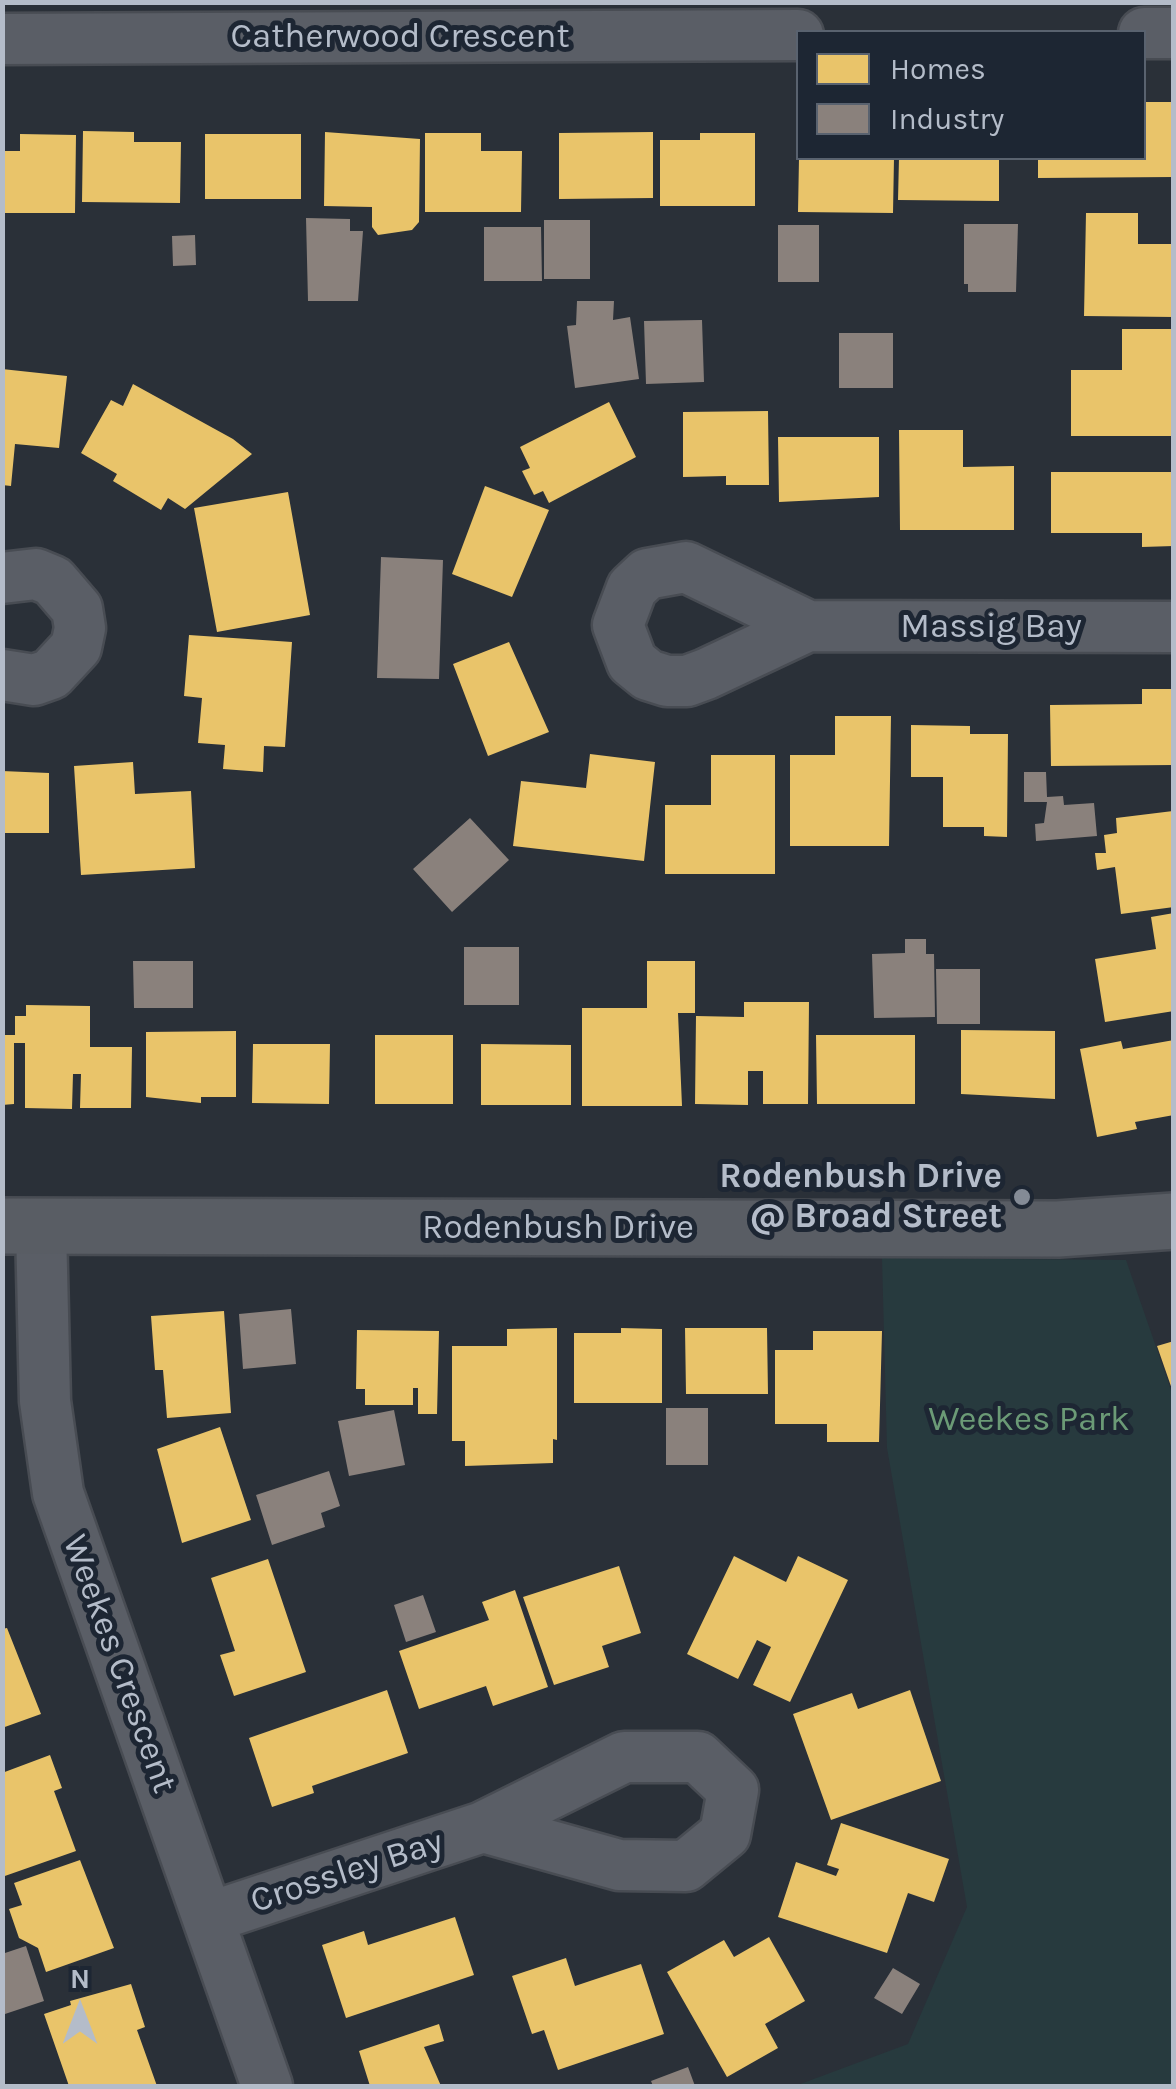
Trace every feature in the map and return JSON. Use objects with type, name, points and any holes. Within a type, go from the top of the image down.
[{"type":"street","points":[[1146,33],[1174,33]]},
{"type":"street","name":"Catherwood Crescent","points":[[2,39],[796,34]]},
{"type":"street","points":[[2,578],[36,574],[54,581],[77,609],[80,628],[76,646],[52,674],[34,680],[2,675]]},
{"type":"street","name":"Massig Bay","points":[[808,626],[1174,627]]},
{"type":"street","name":"Rodenbush Drive","points":[[22,1227],[1058,1229],[1174,1222]]},
{"type":"street","name":"Weekes Crescent","points":[[22,1227],[58,1493],[268,2086]]},
{"type":"street","name":"Crossley Bay","points":[[211,1918],[484,1828]]},
{"type":"green space","name":"Weekes Park","points":[[882,1258],[1126,1260],[1173,1396],[1173,2086],[795,2086],[908,2044],[967,1907],[887,1448]]},
{"type":"building: Homes","points":[[1146,102],[1174,102],[1174,177],[1038,178],[1038,160],[1146,160]]},
{"type":"building: Homes","points":[[83,131],[134,132],[134,142],[181,142],[180,203],[82,202]]},
{"type":"building: Homes","points":[[325,132],[420,139],[419,222],[412,230],[378,235],[372,227],[372,207],[324,206]]},
{"type":"building: Homes","points":[[653,132],[653,198],[559,199],[559,133]]},
{"type":"building: Homes","points":[[425,133],[481,133],[481,151],[522,151],[521,212],[425,212]]},
{"type":"building: Homes","points":[[700,133],[755,133],[755,206],[660,206],[660,140],[700,140]]},
{"type":"building: Homes","points":[[20,134],[76,135],[75,213],[2,213],[2,151],[20,151]]},
{"type":"building: Homes","points":[[205,134],[301,134],[301,199],[205,199]]},
{"type":"building: Homes","points":[[799,160],[894,160],[893,213],[798,212]]},
{"type":"building: Homes","points":[[899,160],[999,160],[999,201],[898,200]]},
{"type":"building: Homes","points":[[1086,213],[1138,213],[1138,244],[1174,244],[1174,317],[1084,316]]},
{"type":"building: Homes","points":[[1122,329],[1174,329],[1174,436],[1071,436],[1071,370],[1122,370]]},
{"type":"building: Homes","points":[[2,369],[67,376],[59,448],[15,444],[11,486],[2,485]]},
{"type":"building: Homes","points":[[133,384],[233,439],[252,454],[185,509],[168,498],[161,510],[113,481],[117,474],[81,453],[111,400],[123,406]]},
{"type":"building: Homes","points":[[609,402],[636,457],[549,503],[543,491],[534,495],[522,471],[530,468],[520,447]]},
{"type":"building: Homes","points":[[768,411],[769,485],[726,485],[726,476],[683,477],[683,412]]},
{"type":"building: Homes","points":[[899,430],[963,430],[963,467],[1014,466],[1014,530],[900,530]]},
{"type":"building: Homes","points":[[778,437],[879,437],[879,497],[779,502]]},
{"type":"building: Homes","points":[[1051,472],[1174,472],[1174,546],[1142,547],[1142,533],[1051,533]]},
{"type":"building: Homes","points":[[485,486],[549,510],[512,597],[452,574]]},
{"type":"building: Homes","points":[[288,492],[310,615],[217,632],[194,508]]},
{"type":"building: Homes","points":[[189,635],[292,642],[285,747],[264,746],[263,772],[223,769],[225,745],[198,743],[202,698],[184,696]]},
{"type":"building: Homes","points":[[509,642],[549,732],[488,756],[453,664]]},
{"type":"building: Homes","points":[[1142,689],[1174,689],[1174,765],[1051,766],[1050,705],[1142,704]]},
{"type":"building: Homes","points":[[835,716],[891,716],[889,846],[790,846],[790,755],[835,755]]},
{"type":"building: Homes","points":[[911,725],[970,726],[970,734],[1008,734],[1007,837],[984,836],[984,827],[943,827],[943,777],[911,777]]},
{"type":"building: Homes","points":[[590,754],[655,762],[644,861],[513,846],[521,781],[586,788]]},
{"type":"building: Homes","points":[[711,755],[775,755],[775,874],[665,874],[665,805],[711,805]]},
{"type":"building: Homes","points":[[133,762],[135,794],[191,791],[195,868],[81,875],[74,766]]},
{"type":"building: Homes","points":[[2,771],[49,773],[49,833],[2,833]]},
{"type":"building: Homes","points":[[1173,811],[1174,907],[1121,914],[1115,867],[1097,870],[1095,853],[1106,853],[1104,835],[1117,833],[1116,818]]},
{"type":"building: Homes","points":[[1174,913],[1174,1011],[1105,1022],[1095,959],[1156,949],[1151,917]]},
{"type":"building: Homes","points":[[647,961],[695,961],[695,1013],[678,1013],[682,1106],[582,1106],[582,1008],[647,1008]]},
{"type":"building: Homes","points":[[744,1002],[809,1002],[808,1104],[763,1104],[763,1071],[748,1071],[748,1105],[695,1104],[696,1016],[744,1017]]},
{"type":"building: Homes","points":[[26,1005],[90,1006],[90,1047],[132,1047],[131,1108],[80,1108],[81,1074],[73,1074],[72,1109],[25,1108],[25,1043],[14,1043],[14,1104],[2,1105],[2,1035],[15,1035],[15,1016],[26,1016]]},
{"type":"building: Homes","points":[[961,1030],[1055,1031],[1055,1099],[961,1094]]},
{"type":"building: Homes","points":[[236,1031],[236,1097],[201,1097],[201,1103],[146,1097],[146,1032]]},
{"type":"building: Homes","points":[[375,1035],[453,1035],[453,1104],[375,1104]]},
{"type":"building: Homes","points":[[816,1035],[915,1035],[915,1104],[817,1104]]},
{"type":"building: Homes","points":[[1174,1040],[1174,1115],[1135,1122],[1137,1129],[1097,1137],[1080,1049],[1121,1041],[1123,1049]]},
{"type":"building: Homes","points":[[253,1044],[330,1044],[329,1104],[252,1103]]},
{"type":"building: Homes","points":[[481,1044],[571,1045],[571,1105],[481,1105]]},
{"type":"building: Homes","points":[[224,1311],[231,1413],[167,1418],[163,1370],[155,1370],[151,1316]]},
{"type":"building: Homes","points":[[557,1328],[557,1440],[553,1439],[553,1463],[465,1466],[465,1441],[452,1441],[452,1346],[507,1346],[507,1329]]},
{"type":"building: Homes","points":[[621,1328],[662,1329],[662,1403],[574,1403],[574,1333],[621,1333]]},
{"type":"building: Homes","points":[[685,1328],[767,1328],[768,1394],[686,1394]]},
{"type":"building: Homes","points":[[357,1330],[439,1331],[437,1414],[418,1414],[418,1388],[413,1388],[413,1405],[365,1405],[365,1389],[356,1389]]},
{"type":"building: Homes","points":[[813,1331],[882,1331],[879,1442],[827,1442],[827,1424],[775,1424],[775,1350],[813,1350]]},
{"type":"building: Homes","points":[[1174,1341],[1174,1392],[1173,1392],[1157,1346]]},
{"type":"building: Homes","points":[[220,1427],[251,1520],[182,1543],[157,1449]]},
{"type":"building: Homes","points":[[734,1556],[786,1582],[798,1556],[848,1580],[790,1702],[753,1685],[771,1647],[757,1640],[738,1679],[687,1654]]},
{"type":"building: Homes","points":[[268,1559],[306,1672],[234,1696],[220,1655],[235,1651],[211,1578]]},
{"type":"building: Homes","points":[[619,1566],[641,1633],[602,1646],[609,1667],[554,1685],[523,1597]]},
{"type":"building: Homes","points":[[515,1590],[548,1687],[493,1706],[486,1686],[419,1709],[399,1651],[489,1620],[482,1602]]},
{"type":"building: Homes","points":[[7,1628],[41,1714],[2,1728],[2,1629]]},
{"type":"building: Homes","points":[[387,1690],[408,1753],[312,1786],[314,1793],[272,1807],[249,1738]]},
{"type":"building: Homes","points":[[910,1690],[941,1781],[831,1820],[793,1714],[852,1693],[858,1709]]},
{"type":"building: Homes","points":[[50,1755],[62,1788],[54,1791],[76,1851],[2,1877],[2,1773]]},
{"type":"building: Homes","points":[[841,1823],[949,1859],[934,1902],[908,1893],[887,1953],[778,1917],[796,1862],[836,1876],[839,1869],[827,1865]]},
{"type":"building: Homes","points":[[80,1860],[114,1948],[46,1972],[38,1948],[19,1938],[9,1909],[22,1905],[14,1883]]},
{"type":"building: Homes","points":[[455,1917],[474,1975],[346,2018],[322,1945],[364,1931],[368,1945]]},
{"type":"building: Homes","points":[[769,1937],[805,2001],[765,2024],[778,2048],[727,2077],[667,1972],[724,1940],[734,1957]]},
{"type":"building: Homes","points":[[566,1958],[575,1986],[641,1964],[664,2034],[558,2070],[544,2030],[532,2034],[512,1976]]},
{"type":"building: Homes","points":[[131,1984],[145,2027],[137,2030],[157,2086],[69,2086],[44,2014],[71,2005],[70,2001]]},
{"type":"building: Homes","points":[[439,2024],[444,2041],[424,2047],[441,2086],[370,2086],[359,2051]]},
{"type":"building: Industry","points":[[306,218],[350,219],[350,231],[363,231],[358,301],[308,301]]},
{"type":"building: Industry","points":[[544,220],[590,220],[590,279],[544,279]]},
{"type":"building: Industry","points":[[964,224],[1018,224],[1016,292],[968,292],[968,284],[964,284]]},
{"type":"building: Industry","points":[[778,225],[819,225],[819,282],[778,282]]},
{"type":"building: Industry","points":[[484,227],[541,227],[542,281],[484,281]]},
{"type":"building: Industry","points":[[195,235],[196,265],[173,266],[172,236]]},
{"type":"building: Industry","points":[[577,301],[614,301],[613,320],[630,317],[639,379],[575,388],[567,326],[576,325]]},
{"type":"building: Industry","points":[[702,320],[704,382],[646,384],[644,321]]},
{"type":"building: Industry","points":[[839,333],[893,333],[893,388],[839,388]]},
{"type":"building: Industry","points":[[381,557],[443,560],[439,679],[377,678]]},
{"type":"building: Industry","points":[[1024,772],[1046,772],[1047,797],[1063,796],[1064,805],[1094,803],[1097,836],[1036,841],[1035,824],[1044,823],[1047,802],[1024,802]]},
{"type":"building: Industry","points":[[470,818],[509,860],[452,912],[413,869]]},
{"type":"building: Industry","points":[[905,939],[926,939],[926,954],[934,954],[935,1017],[874,1018],[872,954],[905,953]]},
{"type":"building: Industry","points":[[464,947],[519,947],[519,1005],[464,1005]]},
{"type":"building: Industry","points":[[133,961],[193,961],[193,1008],[134,1008]]},
{"type":"building: Industry","points":[[936,969],[980,969],[980,1024],[937,1024]]},
{"type":"building: Industry","points":[[291,1309],[296,1364],[243,1369],[239,1314]]},
{"type":"building: Industry","points":[[666,1408],[708,1408],[708,1465],[666,1465]]},
{"type":"building: Industry","points":[[394,1410],[405,1465],[349,1476],[338,1421]]},
{"type":"building: Industry","points":[[329,1471],[340,1506],[321,1513],[325,1527],[272,1545],[256,1495]]},
{"type":"building: Industry","points":[[423,1595],[436,1632],[406,1642],[394,1605]]},
{"type":"building: Industry","points":[[26,1946],[44,2001],[2,2015],[2,1954]]},
{"type":"building: Industry","points":[[893,1968],[920,1984],[902,2014],[874,1998]]},
{"type":"building: Industry","points":[[688,2067],[695,2086],[653,2086],[651,2081]]},
{"type":"place","name":"Rodenbush Drive @ Broad Street","points":[[1022,1197]]}]
